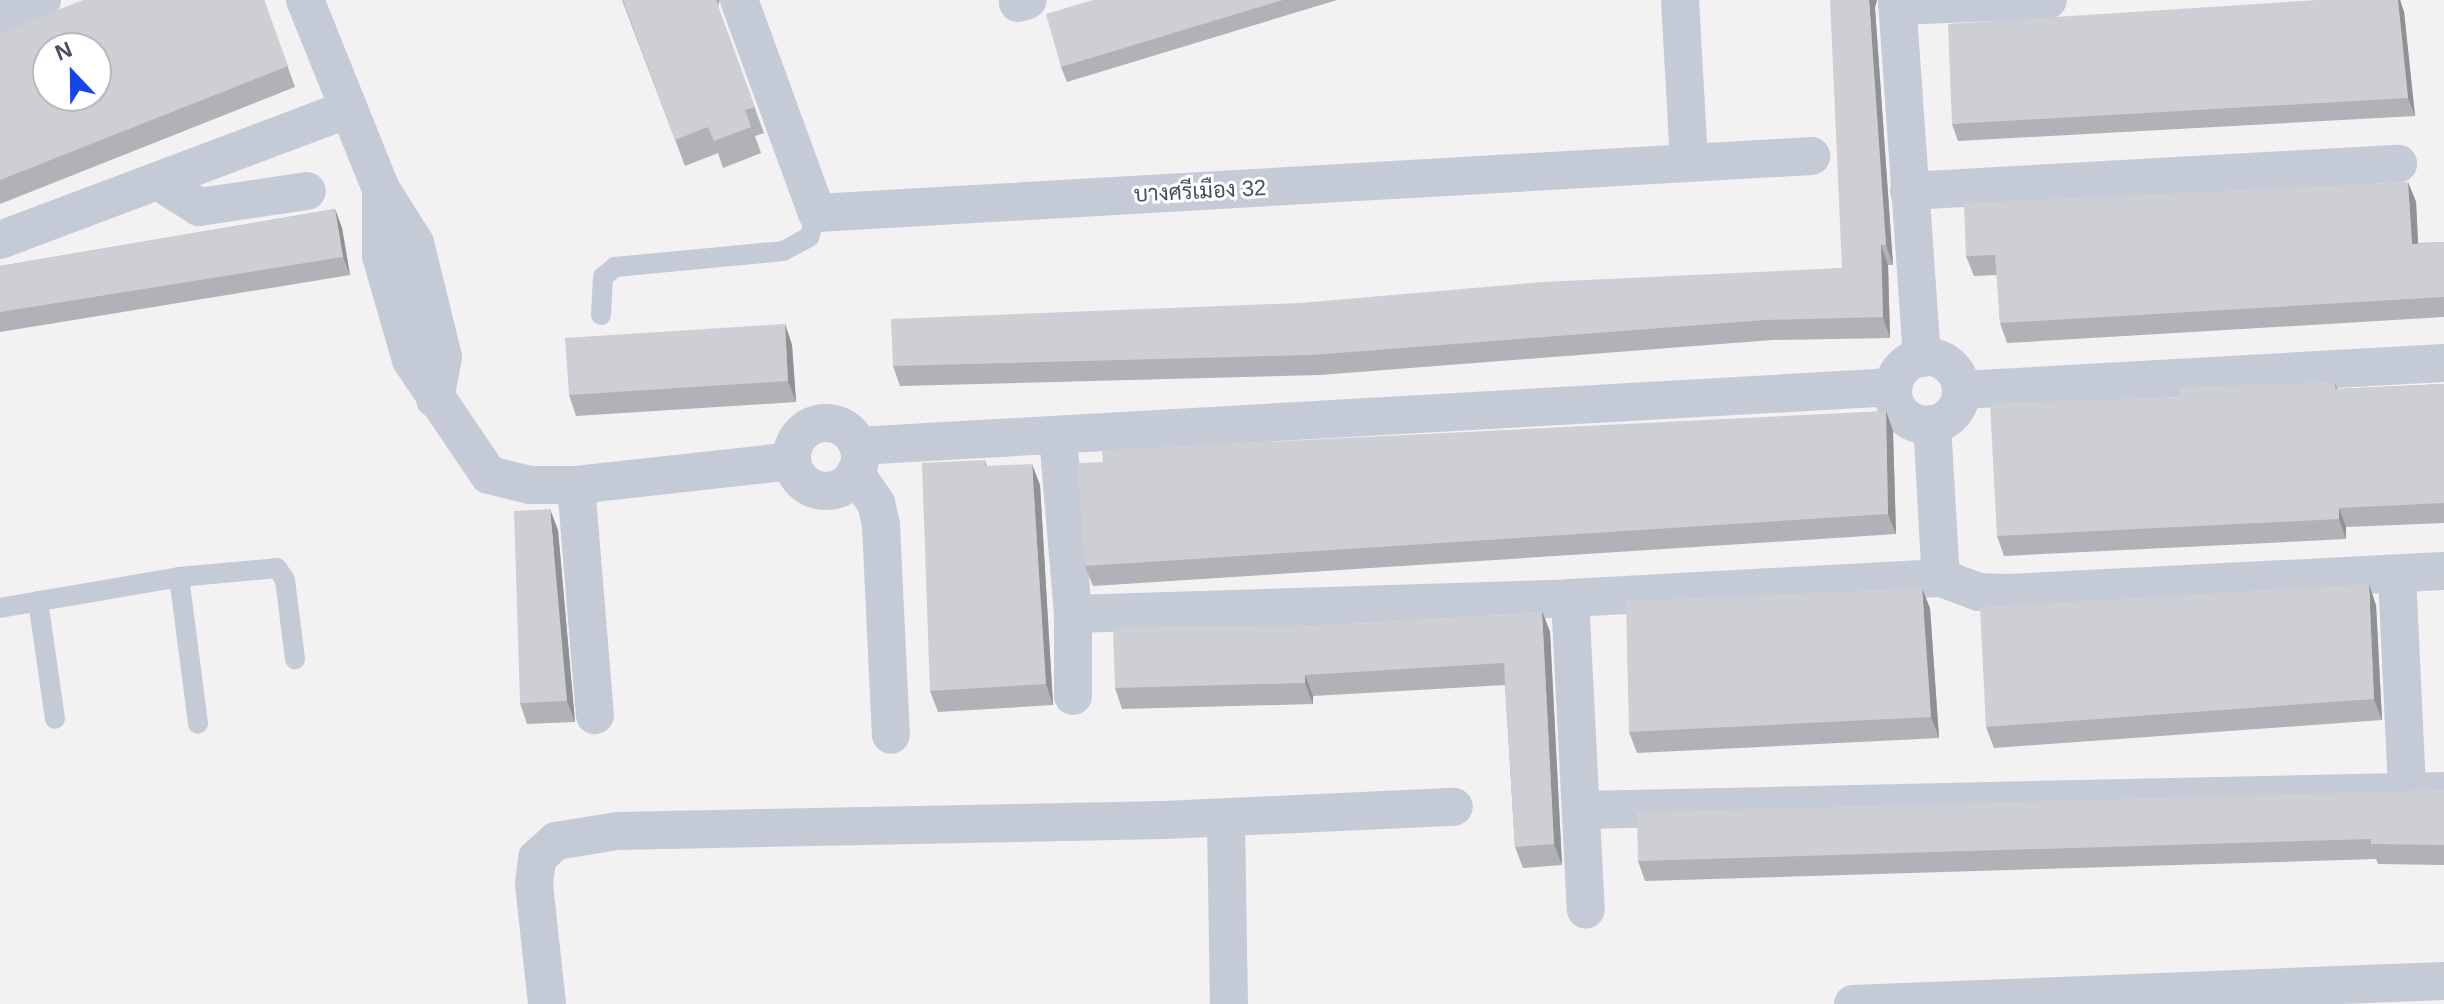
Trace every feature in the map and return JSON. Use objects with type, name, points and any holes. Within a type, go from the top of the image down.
[{"type":"street","points":[[0,16],[42,0]]},
{"type":"street","points":[[305,0],[381,189],[381,256],[411,360],[489,475],[530,485],[576,485],[792,461]]},
{"type":"street","points":[[739,0],[817,213]]},
{"type":"street","points":[[1680,0],[1689,163]]},
{"type":"street","points":[[1922,358],[1897,3],[2048,0]]},
{"type":"street","points":[[0,240],[161,183],[348,109]]},
{"type":"street","name":"บางศรีเมือง 32","points":[[817,213],[1811,156]]},
{"type":"street","points":[[1909,191],[2398,164]]},
{"type":"street","points":[[161,183],[199,207],[307,191]]},
{"type":"street","points":[[1922,358],[1953,369],[1961,390],[1950,416],[1932,424],[1908,420],[1899,411],[1893,387],[1903,367],[1922,358]]},
{"type":"street","points":[[1961,390],[2444,363]]},
{"type":"street","points":[[856,460],[1058,436],[1893,387]]},
{"type":"street","points":[[1932,424],[1941,578]]},
{"type":"street","points":[[856,460],[843,486],[819,490],[797,475],[792,461],[800,434],[813,425],[842,427],[876,503],[881,525],[891,735]]},
{"type":"street","points":[[1058,436],[1073,614],[1073,696]]},
{"type":"street","points":[[576,485],[595,715]]},
{"type":"street","points":[[1073,614],[1570,598],[1941,578],[1970,590],[2008,593],[2397,576],[2442,571]]},
{"type":"street","points":[[2397,576],[2407,790]]},
{"type":"street","points":[[1570,598],[1586,910]]},
{"type":"street","points":[[1582,810],[2444,791]]},
{"type":"street","points":[[547,1004],[534,884],[537,858],[556,841],[617,831],[1226,818],[1454,807]]},
{"type":"street","points":[[1226,818],[1229,1004]]},
{"type":"street","points":[[1853,1004],[2444,981]]},
{"type":"lane","points":[[601,315],[603,277],[615,267],[783,251],[809,237],[817,213]]},
{"type":"lane","points":[[0,608],[179,577],[277,568],[285,580],[295,659]]},
{"type":"lane","points":[[179,577],[198,724]]},
{"type":"lane","points":[[38,601],[55,719]]},
{"type":"building","points":[[83,0],[264,0],[288,66],[0,180],[0,33]]},
{"type":"building","points":[[623,0],[716,0],[755,107],[745,110],[751,127],[714,141],[708,127],[675,140]]},
{"type":"building","points":[[1093,0],[1283,0],[1061,67],[1046,14]]},
{"type":"building","points":[[1830,0],[1869,0],[1886,245],[1881,245],[1883,317],[1765,320],[1312,355],[893,366],[891,319],[1300,303],[1542,282],[1842,268]]},
{"type":"building","points":[[2318,0],[2398,0],[2408,98],[1952,124],[1948,24]]},
{"type":"building","points":[[2408,182],[2412,244],[2444,242],[2444,297],[2000,323],[1995,255],[1966,256],[1964,203]]},
{"type":"building","points":[[335,209],[343,257],[0,312],[0,266]]},
{"type":"building","points":[[785,324],[788,381],[569,395],[565,338]]},
{"type":"building","points":[[2335,382],[2335,389],[2444,384],[2444,503],[2339,508],[2339,519],[1997,536],[1990,403],[2180,397],[2180,387]]},
{"type":"building","points":[[1886,411],[1888,514],[1085,566],[1077,463],[1103,462],[1102,450]]},
{"type":"building","points":[[985,460],[985,466],[1032,464],[1046,684],[930,691],[922,463]]},
{"type":"building","points":[[550,509],[567,701],[520,703],[514,511]]},
{"type":"building","points":[[2369,584],[2374,699],[1986,727],[1980,607]]},
{"type":"building","points":[[1922,588],[1931,717],[1629,732],[1626,601]]},
{"type":"building","points":[[1542,611],[1554,844],[1515,847],[1504,663],[1305,675],[1305,683],[1115,688],[1113,627],[1304,625]]},
{"type":"building","points":[[2444,790],[2444,845],[2371,844],[2371,839],[1638,861],[1637,812]]}]
